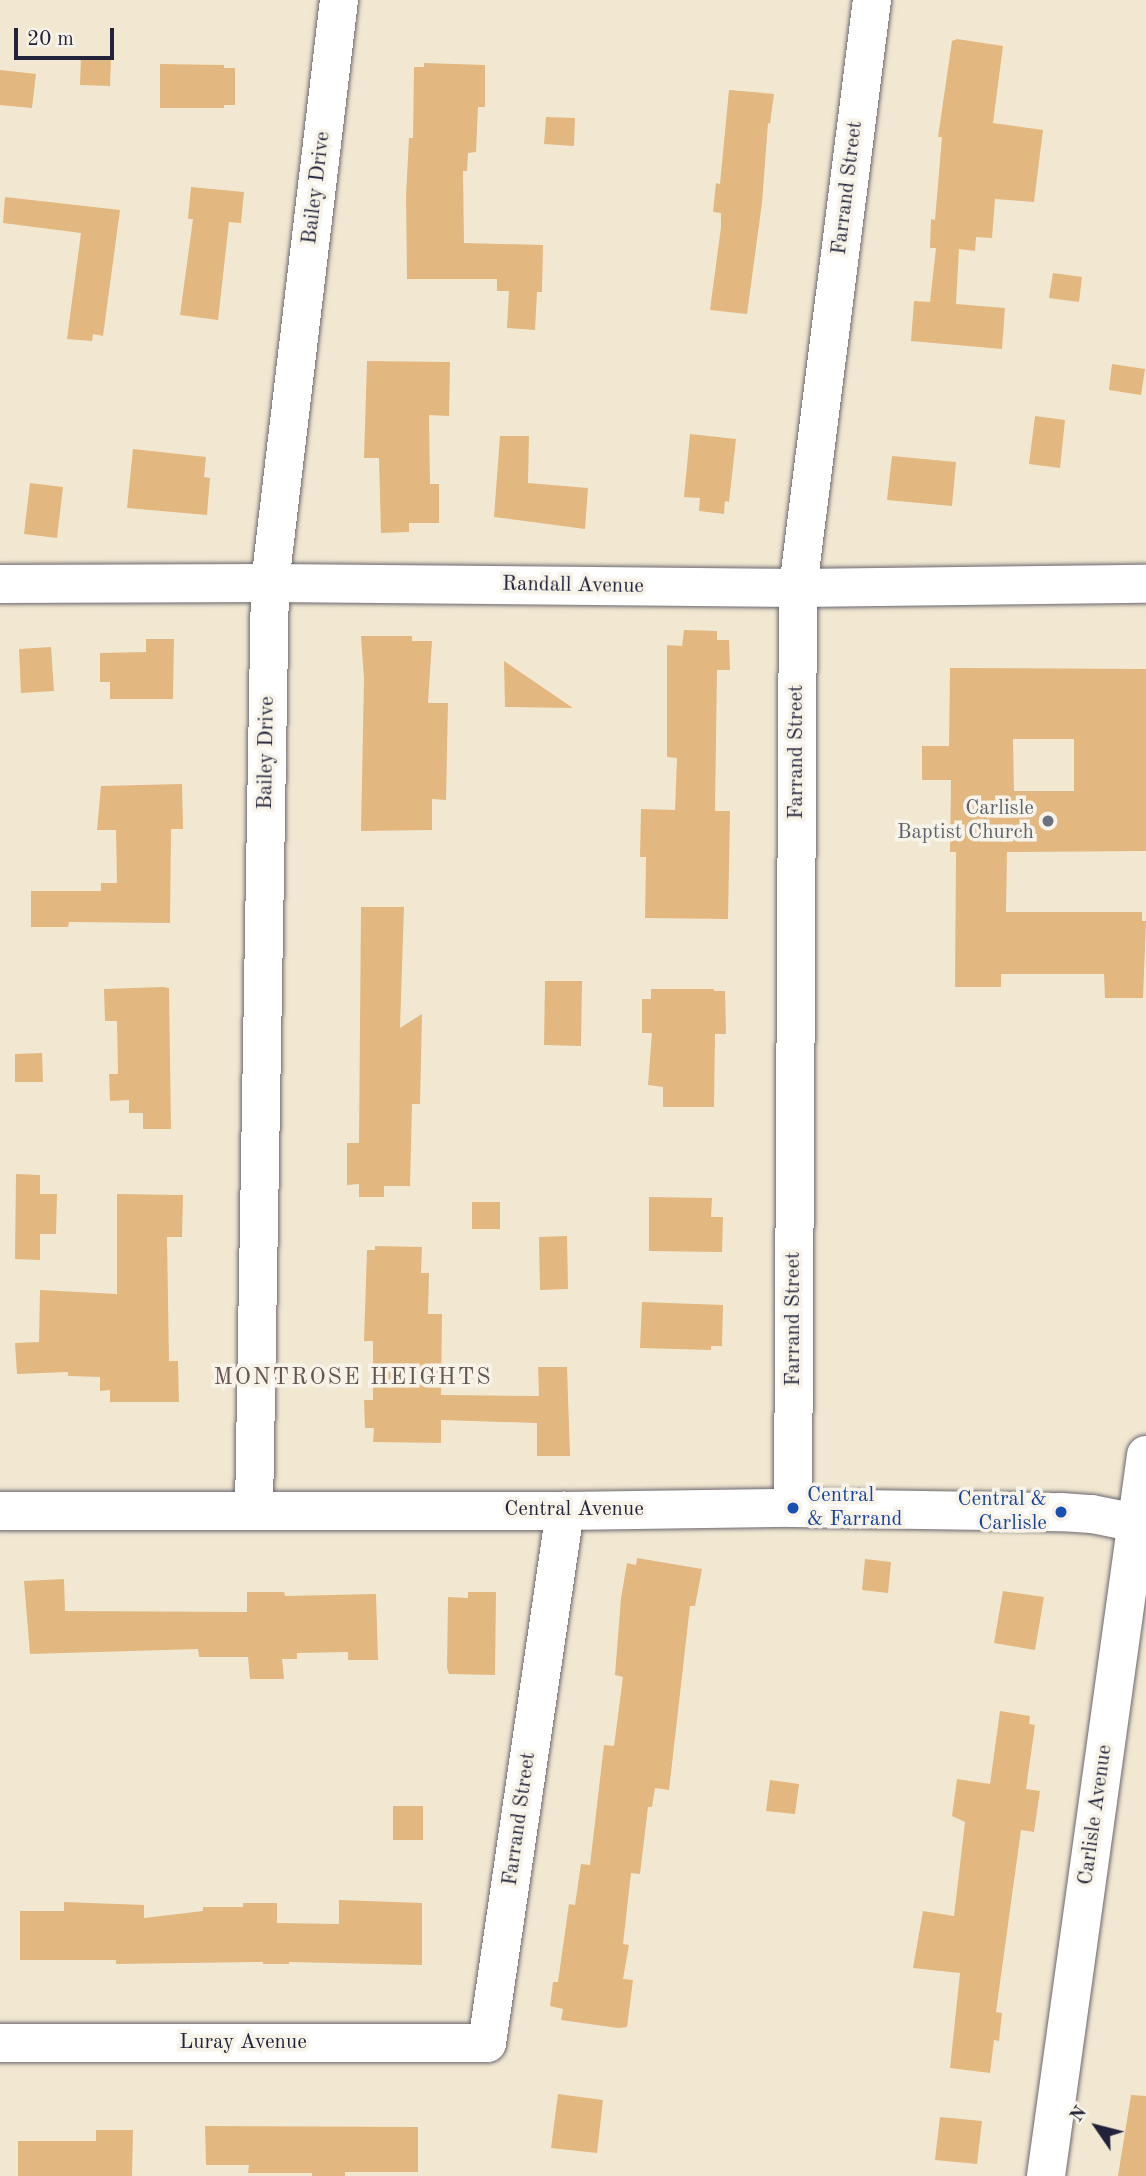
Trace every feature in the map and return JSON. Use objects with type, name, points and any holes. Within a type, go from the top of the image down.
[{"type":"street","name":"Bailey Drive","points":[[254,1509],[270,583],[339,0]]},
{"type":"street","name":"Farrand Street","points":[[793,1508],[798,588],[872,0]]},
{"type":"street","name":"Randall Avenue","points":[[0,584],[270,583],[798,588],[1146,584]]},
{"type":"street","name":"Carlisle Avenue","points":[[1046,2176],[1141,1524],[1146,1455]]},
{"type":"street","name":"Central Avenue","points":[[0,1511],[565,1511],[793,1508],[1061,1512],[1092,1514],[1141,1524]]},
{"type":"street","name":"Farrand Street","points":[[487,2043],[565,1511]]},
{"type":"street","name":"Luray Avenue","points":[[0,2043],[487,2043]]},
{"type":"building","points":[[957,39],[1003,46],[993,123],[1043,130],[1034,202],[995,199],[992,238],[976,237],[975,251],[959,249],[956,304],[1005,308],[1002,349],[911,341],[914,301],[930,302],[936,248],[930,248],[931,219],[935,220],[942,137],[938,137],[952,41]]},
{"type":"building","points":[[81,56],[111,57],[110,86],[80,85]]},
{"type":"building","points":[[424,63],[485,65],[485,107],[478,107],[476,152],[468,153],[467,171],[463,171],[464,243],[543,245],[542,292],[537,292],[535,330],[507,328],[509,291],[497,291],[497,279],[407,279],[406,196],[409,138],[413,138],[414,67],[424,67]]},
{"type":"building","points":[[160,64],[224,65],[224,68],[235,68],[235,105],[224,105],[224,108],[160,108]]},
{"type":"building","points":[[0,70],[36,74],[32,108],[0,105]]},
{"type":"building","points":[[729,90],[774,94],[770,124],[768,123],[762,203],[747,314],[710,310],[721,227],[721,213],[713,212],[716,183],[720,184]]},
{"type":"building","points":[[546,117],[575,118],[574,146],[544,144]]},
{"type":"building","points":[[191,187],[244,192],[241,223],[229,222],[218,320],[180,315],[193,219],[188,219]]},
{"type":"building","points":[[5,197],[120,210],[103,336],[93,334],[92,341],[67,339],[81,233],[3,223]]},
{"type":"building","points":[[1053,273],[1082,277],[1079,302],[1049,298]]},
{"type":"building","points":[[367,361],[450,362],[449,416],[429,415],[430,484],[439,484],[439,523],[409,523],[409,532],[381,533],[379,458],[364,458]]},
{"type":"building","points":[[1112,364],[1145,369],[1141,395],[1109,390]]},
{"type":"building","points":[[1035,416],[1065,420],[1060,468],[1029,464]]},
{"type":"building","points":[[690,434],[736,439],[729,502],[725,501],[724,514],[699,511],[700,498],[684,497]]},
{"type":"building","points":[[500,436],[529,436],[528,483],[588,488],[585,529],[494,517]]},
{"type":"building","points":[[133,449],[206,457],[204,477],[210,478],[207,515],[127,508]]},
{"type":"building","points":[[892,456],[956,462],[952,506],[887,500]]},
{"type":"building","points":[[30,483],[63,487],[57,538],[24,534]]},
{"type":"building","points":[[684,630],[717,631],[717,640],[729,640],[730,670],[717,670],[715,811],[730,811],[728,919],[645,918],[646,857],[640,857],[641,809],[675,810],[677,758],[667,757],[667,645],[682,646]]},
{"type":"building","points":[[361,636],[412,636],[412,641],[432,641],[428,703],[448,703],[446,800],[432,799],[432,830],[361,831],[364,679]]},
{"type":"building","points":[[146,639],[174,639],[173,699],[110,699],[110,682],[100,682],[100,653],[146,652]]},
{"type":"building","points":[[51,647],[54,691],[21,693],[19,649]]},
{"type":"building","points":[[504,661],[573,708],[505,707]]},
{"type":"building","name":"Carlisle Baptist Church","points":[[950,668],[1146,669],[1146,851],[1007,852],[1006,912],[1142,912],[1142,921],[1146,921],[1143,998],[1105,998],[1104,974],[1001,974],[1001,987],[955,987],[956,852],[950,852],[951,780],[922,780],[922,746],[949,746]],"holes":[[[1013,739],[1074,739],[1074,791],[1014,791]]]},
{"type":"building","points":[[182,784],[183,829],[171,829],[170,923],[69,922],[68,927],[31,927],[31,891],[101,891],[101,883],[117,883],[116,830],[97,830],[101,786]]},
{"type":"building","points":[[361,907],[404,907],[400,1028],[422,1014],[420,1104],[412,1104],[410,1186],[384,1186],[384,1197],[359,1197],[359,1184],[347,1185],[347,1143],[359,1143]]},
{"type":"building","points":[[545,981],[582,981],[581,1046],[544,1045]]},
{"type":"building","points":[[169,988],[171,1129],[143,1129],[143,1113],[129,1113],[129,1100],[110,1101],[109,1074],[118,1074],[117,1021],[105,1021],[104,989]]},
{"type":"building","points":[[651,989],[725,991],[726,1034],[715,1034],[714,1107],[663,1107],[663,1087],[648,1085],[652,1033],[642,1033],[642,999],[651,999]]},
{"type":"building","points":[[42,1053],[43,1082],[15,1082],[15,1054]]},
{"type":"building","points":[[16,1174],[40,1175],[40,1194],[57,1194],[56,1234],[40,1234],[40,1260],[15,1259]]},
{"type":"building","points":[[117,1194],[183,1195],[182,1237],[167,1237],[169,1361],[178,1361],[179,1402],[110,1402],[110,1390],[100,1391],[100,1377],[68,1376],[68,1372],[17,1374],[15,1343],[39,1342],[40,1290],[117,1294]]},
{"type":"building","points":[[649,1197],[712,1198],[711,1217],[723,1217],[722,1252],[649,1251]]},
{"type":"building","points":[[472,1202],[500,1202],[500,1229],[472,1229]]},
{"type":"building","points":[[567,1236],[568,1289],[540,1290],[539,1237]]},
{"type":"building","points":[[375,1246],[422,1247],[421,1273],[429,1273],[428,1314],[442,1314],[441,1395],[539,1396],[538,1367],[567,1367],[570,1456],[537,1456],[537,1423],[441,1420],[441,1443],[373,1442],[374,1428],[365,1428],[364,1400],[373,1400],[373,1341],[364,1341],[367,1250],[375,1250]]},
{"type":"building","points":[[642,1302],[723,1305],[722,1346],[711,1346],[711,1350],[640,1348]]},
{"type":"building","points":[[637,1558],[702,1569],[695,1606],[690,1606],[669,1790],[655,1788],[652,1807],[648,1807],[640,1874],[631,1873],[623,1944],[629,1945],[623,1979],[633,1980],[627,2027],[618,2028],[561,2020],[563,2009],[550,2006],[553,1982],[558,1982],[569,1904],[575,1905],[581,1864],[590,1865],[604,1745],[614,1746],[623,1677],[615,1675],[621,1598],[627,1563],[636,1565]]},
{"type":"building","points":[[865,1559],[891,1562],[888,1593],[862,1590]]},
{"type":"building","points":[[64,1579],[65,1611],[247,1612],[247,1592],[284,1592],[285,1596],[376,1594],[378,1660],[348,1660],[348,1652],[297,1653],[297,1659],[282,1659],[284,1679],[250,1679],[248,1657],[199,1657],[198,1649],[30,1654],[24,1581]]},
{"type":"building","points":[[1003,1591],[1044,1597],[1035,1650],[994,1643]]},
{"type":"building","points":[[468,1592],[496,1592],[495,1675],[449,1674],[447,1668],[448,1597],[468,1598]]},
{"type":"building","points":[[1000,1711],[1030,1716],[1029,1724],[1035,1725],[1026,1789],[1040,1791],[1034,1832],[1021,1830],[996,2012],[1002,2013],[999,2041],[994,2040],[990,2073],[950,2068],[960,1973],[913,1968],[923,1911],[954,1916],[965,1822],[952,1816],[957,1779],[990,1784]]},
{"type":"building","points":[[770,1780],[799,1784],[795,1814],[766,1811]]},
{"type":"building","points":[[393,1806],[423,1806],[423,1840],[393,1840]]},
{"type":"building","points":[[339,1900],[422,1903],[422,1965],[289,1962],[116,1964],[116,1960],[20,1960],[20,1911],[64,1911],[64,1902],[144,1905],[144,1918],[203,1911],[203,1907],[243,1907],[243,1903],[277,1903],[277,1923],[339,1924]]},
{"type":"building","points":[[558,2094],[603,2100],[597,2153],[551,2148]]},
{"type":"building","points":[[1131,2095],[1146,2096],[1146,2176],[1118,2176]]},
{"type":"building","points":[[940,2117],[982,2121],[977,2164],[935,2160]]},
{"type":"building","points":[[205,2126],[418,2127],[418,2172],[345,2172],[345,2176],[312,2176],[312,2173],[248,2173],[249,2165],[206,2165]]},
{"type":"building","points":[[96,2130],[133,2130],[132,2176],[18,2176],[18,2141],[96,2141]]},
{"type":"place","name":"Carlisle Baptist Church","points":[[1048,821]]},
{"type":"place","name":"Central & Farrand","points":[[793,1508]]},
{"type":"place","name":"Central & Carlisle","points":[[1061,1512]]},
{"type":"district","name":"MONTROSE HEIGHTS","points":[[353,1378]]}]
